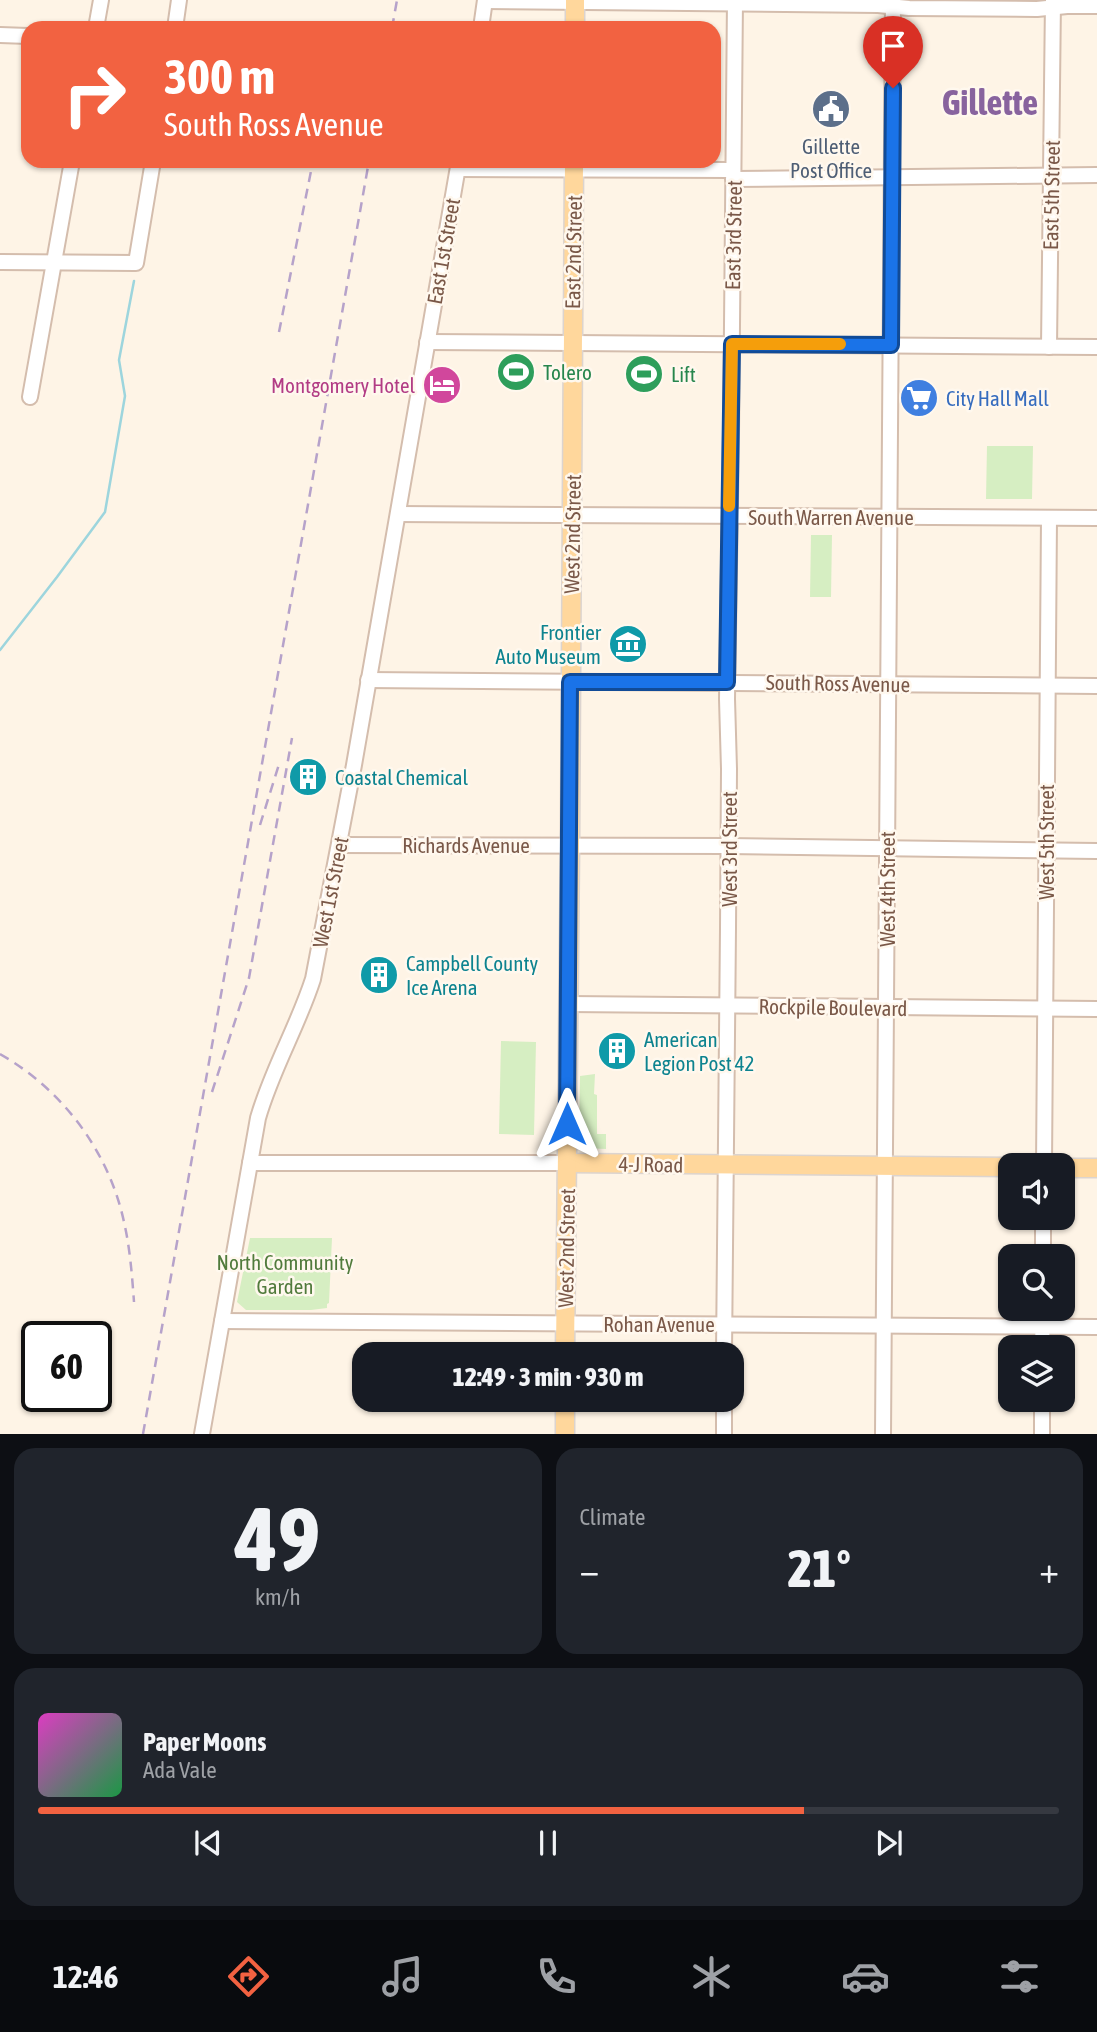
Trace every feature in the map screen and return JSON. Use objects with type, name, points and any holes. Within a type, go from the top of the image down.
[{"type":"main road","points":[[575,1],[575,21]]},
{"type":"main road","name":"East 2nd Street","points":[[573,343],[574,168]]},
{"type":"main road","name":"West 2nd Street","points":[[565,1342],[573,343]]},
{"type":"main road","name":"4-J Road","points":[[567,1163],[998,1167]]},
{"type":"main road","points":[[1075,1168],[1097,1168]]},
{"type":"main road","points":[[565,1412],[565,1433]]},
{"type":"street","points":[[97,21],[101,0]]},
{"type":"street","points":[[176,21],[179,0]]},
{"type":"street","points":[[482,21],[485,0],[893,3],[1024,9],[1053,3],[1097,6]]},
{"type":"street","name":"East 3rd Street","points":[[732,344],[735,2]]},
{"type":"street","name":"West 4th Street","points":[[883,1433],[893,3]]},
{"type":"street","name":"East 5th Street","points":[[1049,347],[1053,3]]},
{"type":"street","points":[[0,35],[21,36]]},
{"type":"street","points":[[30,397],[71,168]]},
{"type":"street","points":[[0,262],[136,263],[152,168]]},
{"type":"street","name":"East 1st Street","points":[[428,342],[457,168]]},
{"type":"street","points":[[627,168],[733,174],[892,177],[1097,175]]},
{"type":"street","points":[[428,342],[1097,347]]},
{"type":"street","name":"West 1st Street","points":[[202,1433],[263,1099],[304,1007],[313,978],[340,845],[428,342]]},
{"type":"street","name":"West 3rd Street","points":[[724,1342],[727,682],[732,344]]},
{"type":"street","name":"South Warren Avenue","points":[[398,514],[1097,518]]},
{"type":"street","name":"West 5th Street","points":[[1044,1153],[1049,518]]},
{"type":"street","name":"South Ross Avenue","points":[[368,680],[1097,686]]},
{"type":"street","name":"Richards Avenue","points":[[340,845],[1097,850]]},
{"type":"street","name":"Rockpile Boulevard","points":[[568,1004],[1097,1009]]},
{"type":"street","name":"4-J Road","points":[[250,1163],[567,1163]]},
{"type":"street","name":"Rohan Avenue","points":[[222,1321],[1097,1327]]},
{"type":"street","points":[[1042,1321],[1042,1335]]},
{"type":"street","points":[[724,1412],[724,1433]]},
{"type":"street","points":[[1042,1412],[1042,1433]]},
{"type":"green space","points":[[987,446],[1033,446],[1032,499],[986,499]]},
{"type":"green space","points":[[811,535],[832,535],[831,597],[810,597]]},
{"type":"green space","points":[[501,1041],[536,1042],[534,1135],[499,1134]]},
{"type":"green space","points":[[595,1074],[597,1134],[606,1134],[606,1149],[585,1148],[579,1140],[580,1076]]},
{"type":"green space","name":"North Community Garden","points":[[250,1238],[332,1238],[327,1308],[246,1310],[237,1302]]},
{"type":"waterway","points":[[0,650],[105,512],[125,396],[119,360],[134,281]]},
{"type":"railway","points":[[393,21],[397,0]]},
{"type":"railway","points":[[279,332],[312,168]]},
{"type":"railway","points":[[143,1434],[368,168]]},
{"type":"railway","points":[[212,1092],[249,978],[292,738]]},
{"type":"railway","points":[[260,825],[280,761]]},
{"type":"railway","points":[[0,1054],[44,1086],[80,1125],[95,1148],[117,1196],[124,1222],[134,1302]]},
{"type":"slow traffic","points":[[729,506],[732,344],[840,344]]},
{"type":"place","name":"Gillette Post Office","points":[[831,109]]},
{"type":"place","name":"Tolero","points":[[516,372]]},
{"type":"place","name":"Lift","points":[[644,374]]},
{"type":"place","name":"Montgomery Hotel","points":[[442,385]]},
{"type":"place","name":"City Hall Mall","points":[[919,398]]},
{"type":"place","name":"Frontier Auto Museum","points":[[628,644]]},
{"type":"place","name":"Coastal Chemical","points":[[308,777]]},
{"type":"place","name":"Campbell County Ice Arena","points":[[379,975]]},
{"type":"place","name":"American Legion Post 42","points":[[617,1051]]},
{"type":"district","name":"Gillette","points":[[990,102]]},
{"type":"route","points":[[567,1124],[570,682],[727,682],[732,344],[891,345],[893,88]]}]
